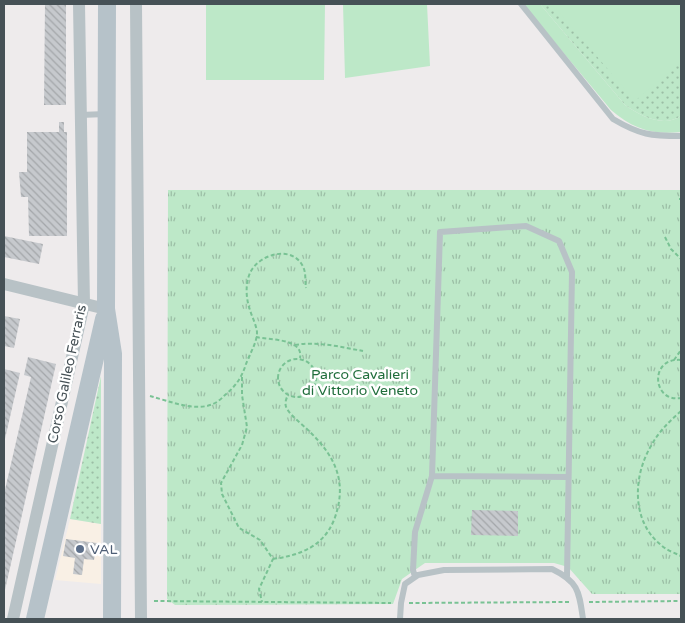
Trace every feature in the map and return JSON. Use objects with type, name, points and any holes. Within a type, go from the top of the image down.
[{"type":"main road","name":"Corso Galileo Ferraris","points":[[107,4],[106,309],[113,354],[112,619]]},
{"type":"main road","name":"Corso Galileo Ferraris","points":[[35,619],[106,309]]},
{"type":"street","name":"Corso Galileo Ferraris","points":[[13,619],[84,304],[79,4]]},
{"type":"street","points":[[136,4],[141,619]]},
{"type":"street","points":[[4,284],[106,309]]},
{"type":"lane","points":[[521,4],[613,119],[630,130],[652,136],[681,136]]},
{"type":"lane","points":[[80,115],[107,114]]},
{"type":"lane","points":[[415,577],[413,570],[414,532],[432,476],[440,232],[526,226],[559,241],[572,272],[567,576]]},
{"type":"lane","points":[[432,476],[568,477]]},
{"type":"lane","points":[[400,619],[405,584],[418,575],[444,570],[552,569],[567,576],[576,588],[580,595],[583,619]]},
{"type":"path","points":[[665,237],[671,249],[681,259]]},
{"type":"path","points":[[273,559],[260,540],[239,528],[222,494],[221,483],[242,445],[247,427],[242,395],[242,377],[249,355],[255,344],[257,332],[247,297],[250,273],[256,264],[264,258],[274,254],[285,254],[292,256],[305,270],[306,288]]},
{"type":"path","points":[[256,338],[280,340],[295,346],[301,353],[300,359]]},
{"type":"path","points":[[295,346],[304,344],[336,346],[363,351]]},
{"type":"path","points":[[681,350],[674,360],[663,366],[659,372],[658,384],[666,395],[671,398],[681,398]]},
{"type":"path","points":[[294,359],[300,359],[311,365],[316,377],[315,384],[307,394],[301,396],[288,395],[279,386],[278,374],[283,364],[294,359]]},
{"type":"path","points":[[674,360],[681,360]]},
{"type":"path","points":[[150,396],[176,403],[207,406],[216,403],[242,377]]},
{"type":"path","points":[[273,559],[291,556],[310,549],[329,531],[339,506],[340,484],[335,465],[321,442],[287,409],[285,401],[288,395]]},
{"type":"path","points":[[681,411],[666,424],[650,446],[643,461],[637,492],[643,520],[651,536],[662,547],[681,556]]},
{"type":"path","points":[[262,602],[260,589],[273,559]]},
{"type":"path","points":[[150,601],[401,603],[681,600]]},
{"type":"shaded area","points":[[70,519],[101,524],[101,584],[55,580]]},
{"type":"green space","points":[[206,4],[325,4],[324,80],[206,80]]},
{"type":"green space","points":[[343,4],[427,4],[430,66],[345,78]]},
{"type":"green space","points":[[523,4],[540,4],[625,105],[638,113],[660,121],[667,121],[681,116],[681,132],[671,133],[643,129],[619,117],[611,110]]},
{"type":"green space","points":[[540,4],[681,4],[681,116],[667,121],[660,121],[638,113],[625,105]]},
{"type":"green space","points":[[552,4],[681,4],[681,62],[635,101]]},
{"type":"green space","name":"Parco Cavalieri di Vittorio Veneto","points":[[168,190],[681,190],[681,594],[592,594],[568,567],[554,563],[425,563],[402,579],[393,604],[175,605],[167,599]]},
{"type":"green space","points":[[101,376],[101,524],[70,519]]},
{"type":"building","points":[[45,4],[66,4],[66,105],[44,105]]},
{"type":"building","points":[[59,122],[64,122],[64,132],[67,132],[67,236],[29,236],[28,197],[21,197],[19,172],[27,172],[27,132],[59,132]]},
{"type":"building","points":[[4,236],[43,244],[39,264],[4,257]]},
{"type":"building","points":[[4,316],[20,319],[14,348],[4,346]]},
{"type":"building","points":[[28,357],[56,364],[5,590],[4,494],[31,377],[24,375]]},
{"type":"building","points":[[4,369],[20,373],[5,439],[4,439]]},
{"type":"building","points":[[472,510],[518,511],[518,536],[471,535]]},
{"type":"building","points":[[66,539],[97,543],[94,560],[84,559],[82,575],[73,574],[75,558],[63,556]]},
{"type":"place","name":"VAL","points":[[80,549]]}]
